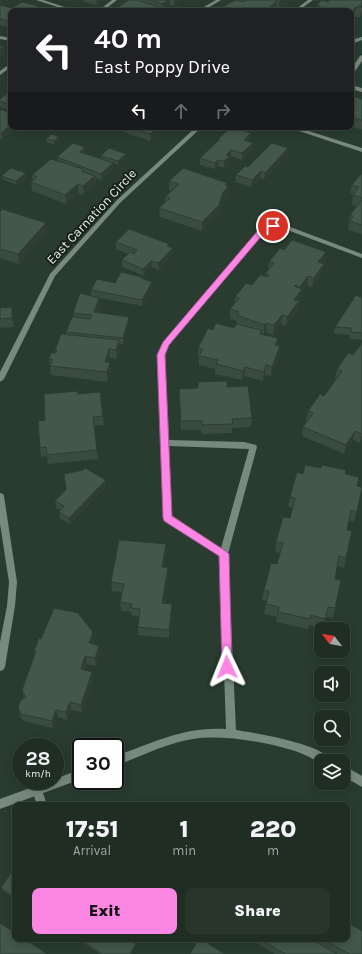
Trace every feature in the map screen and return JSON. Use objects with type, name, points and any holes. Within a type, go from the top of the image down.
[{"type":"street","points":[[38,0],[65,8]]},
{"type":"street","points":[[104,8],[115,0]]},
{"type":"street","points":[[204,8],[219,0]]},
{"type":"street","points":[[299,8],[311,0]]},
{"type":"street","points":[[354,69],[362,57]]},
{"type":"street","name":"East Carnation Circle","points":[[0,379],[52,275],[119,201],[196,130]]},
{"type":"street","points":[[299,130],[362,150]]},
{"type":"street","points":[[224,554],[168,518],[161,355],[166,344],[262,230],[273,226],[283,226],[362,256]]},
{"type":"street","points":[[164,443],[244,445],[253,447],[224,554],[231,734]]},
{"type":"street","points":[[0,496],[13,582],[10,613],[0,667]]},
{"type":"street","points":[[124,758],[175,739],[195,734],[231,734],[284,744],[314,755]]},
{"type":"street","points":[[350,774],[362,782]]},
{"type":"street","points":[[0,804],[37,790],[41,802]]},
{"type":"building","points":[[129,0],[136,0],[159,7],[157,8],[117,8]]},
{"type":"building","points":[[150,0],[168,0],[163,4]]},
{"type":"building","points":[[236,0],[244,2],[247,0],[277,1],[269,8],[223,7]]},
{"type":"building","points":[[322,0],[328,2],[329,0],[362,0],[362,4],[360,6],[362,7],[356,7],[354,9],[317,8],[320,6],[317,5]]},
{"type":"building","points":[[22,2],[38,6],[35,8],[12,8]]},
{"type":"building","points":[[0,5],[12,8],[8,8],[8,21],[0,19]]},
{"type":"building","points":[[8,93],[8,104],[0,101],[0,99]]},
{"type":"building","points":[[355,97],[362,99],[362,120],[354,118]]},
{"type":"building","points":[[0,109],[8,112],[8,127],[1,133]]},
{"type":"building","points":[[137,130],[155,130],[150,134]]},
{"type":"building","points":[[228,130],[242,130],[251,133],[244,140],[253,143],[242,153],[231,150],[226,155],[230,156],[224,161],[218,160],[215,163],[200,158],[220,139],[219,138]]},
{"type":"building","points":[[52,134],[59,137],[54,141],[46,139]]},
{"type":"building","points":[[73,143],[85,147],[80,152],[113,163],[101,174],[57,157]]},
{"type":"building","points":[[272,143],[288,148],[265,173],[261,171],[252,180],[236,175],[245,166],[248,167]]},
{"type":"building","points":[[109,148],[126,154],[118,161],[101,156]]},
{"type":"building","points":[[51,159],[83,169],[81,171],[95,176],[83,186],[78,184],[65,195],[31,182],[37,177],[32,175]]},
{"type":"building","points":[[11,168],[26,173],[16,181],[1,176]]},
{"type":"building","points":[[183,168],[227,183],[225,185],[228,187],[223,192],[219,205],[202,222],[159,208],[170,198],[165,197],[179,184],[169,181]]},
{"type":"building","points":[[361,174],[362,198],[353,195],[359,187],[352,185]]},
{"type":"building","points":[[362,200],[362,225],[350,221],[353,216],[350,215]]},
{"type":"building","points":[[2,209],[46,223],[18,254],[0,249],[0,212]]},
{"type":"building","points":[[129,229],[169,244],[167,246],[173,248],[158,263],[151,261],[143,269],[122,260],[130,252],[134,254],[137,250],[116,242]]},
{"type":"building","points":[[292,240],[326,252],[318,262],[324,264],[314,278],[308,276],[300,287],[294,286],[302,289],[294,300],[299,301],[287,317],[282,315],[274,325],[266,323],[264,325],[237,315],[239,312],[230,309],[239,298],[235,297],[246,283],[252,285],[260,275],[268,277],[269,275],[265,274],[274,263],[269,262],[280,248],[284,250]]},
{"type":"building","points":[[121,272],[142,277],[141,278],[152,282],[142,300],[91,290],[97,279],[115,283]]},
{"type":"building","points":[[80,293],[99,298],[94,312],[129,317],[123,338],[66,332],[72,317],[90,319],[92,315],[73,313]]},
{"type":"building","points":[[356,295],[362,298],[362,333],[351,332],[351,328],[335,327]]},
{"type":"building","points":[[12,307],[12,318],[0,319],[0,308]]},
{"type":"building","points":[[216,323],[234,328],[236,324],[261,330],[260,334],[278,338],[275,345],[280,346],[272,367],[266,365],[264,372],[245,367],[243,371],[216,364],[218,360],[199,356],[203,349],[198,348],[208,328],[213,330]]},
{"type":"building","points":[[61,334],[119,340],[116,350],[109,349],[105,362],[110,362],[107,372],[50,366],[53,359],[49,359],[51,353],[56,353],[57,350],[55,350]]},
{"type":"building","points":[[362,343],[362,434],[355,431],[346,445],[303,427],[313,413],[308,411],[320,394],[324,396],[342,371],[337,369],[348,353],[353,355]]},
{"type":"building","points":[[227,381],[227,387],[248,386],[252,418],[232,419],[233,424],[202,425],[202,421],[181,421],[179,389],[198,388],[198,382]]},
{"type":"building","points":[[77,391],[78,394],[100,392],[103,416],[93,417],[97,450],[47,455],[46,447],[40,448],[38,421],[45,420],[44,394]]},
{"type":"building","points":[[305,465],[321,468],[322,465],[346,470],[345,474],[359,477],[357,486],[362,487],[357,512],[351,510],[347,530],[352,531],[346,558],[339,556],[335,579],[341,580],[335,608],[328,607],[325,619],[310,615],[310,619],[278,612],[279,607],[266,604],[269,591],[264,590],[271,563],[277,564],[283,543],[276,542],[283,517],[290,518],[295,498],[290,497],[297,472],[303,474]]},
{"type":"building","points":[[85,468],[106,480],[69,518],[59,512],[64,506],[55,501],[66,490],[64,474],[83,470]]},
{"type":"building","points":[[119,540],[166,544],[162,567],[168,567],[162,603],[172,604],[169,630],[138,627],[140,609],[131,608],[132,604],[120,602],[124,584],[111,582]]},
{"type":"building","points":[[54,608],[78,613],[93,632],[89,643],[99,646],[95,658],[85,656],[81,669],[92,672],[81,705],[70,702],[66,712],[56,710],[52,721],[21,714],[18,707],[21,700],[26,697],[22,690],[36,651],[34,651],[39,638],[41,639]]},
{"type":"building","points":[[12,872],[12,895],[1,888]]},
{"type":"building","points":[[0,923],[12,931],[12,942],[29,942],[47,954],[0,954]]},
{"type":"building","points":[[350,924],[362,931],[362,954],[349,954],[328,942],[350,942]]},
{"type":"building","points":[[84,942],[133,942],[136,944],[130,954],[102,954]]},
{"type":"building","points":[[197,942],[206,942],[225,954],[190,954]]},
{"type":"building","points":[[265,942],[316,942],[337,954],[285,954]]},
{"type":"route","points":[[227,667],[224,554],[168,518],[161,355],[166,344],[262,230],[273,226]]}]
